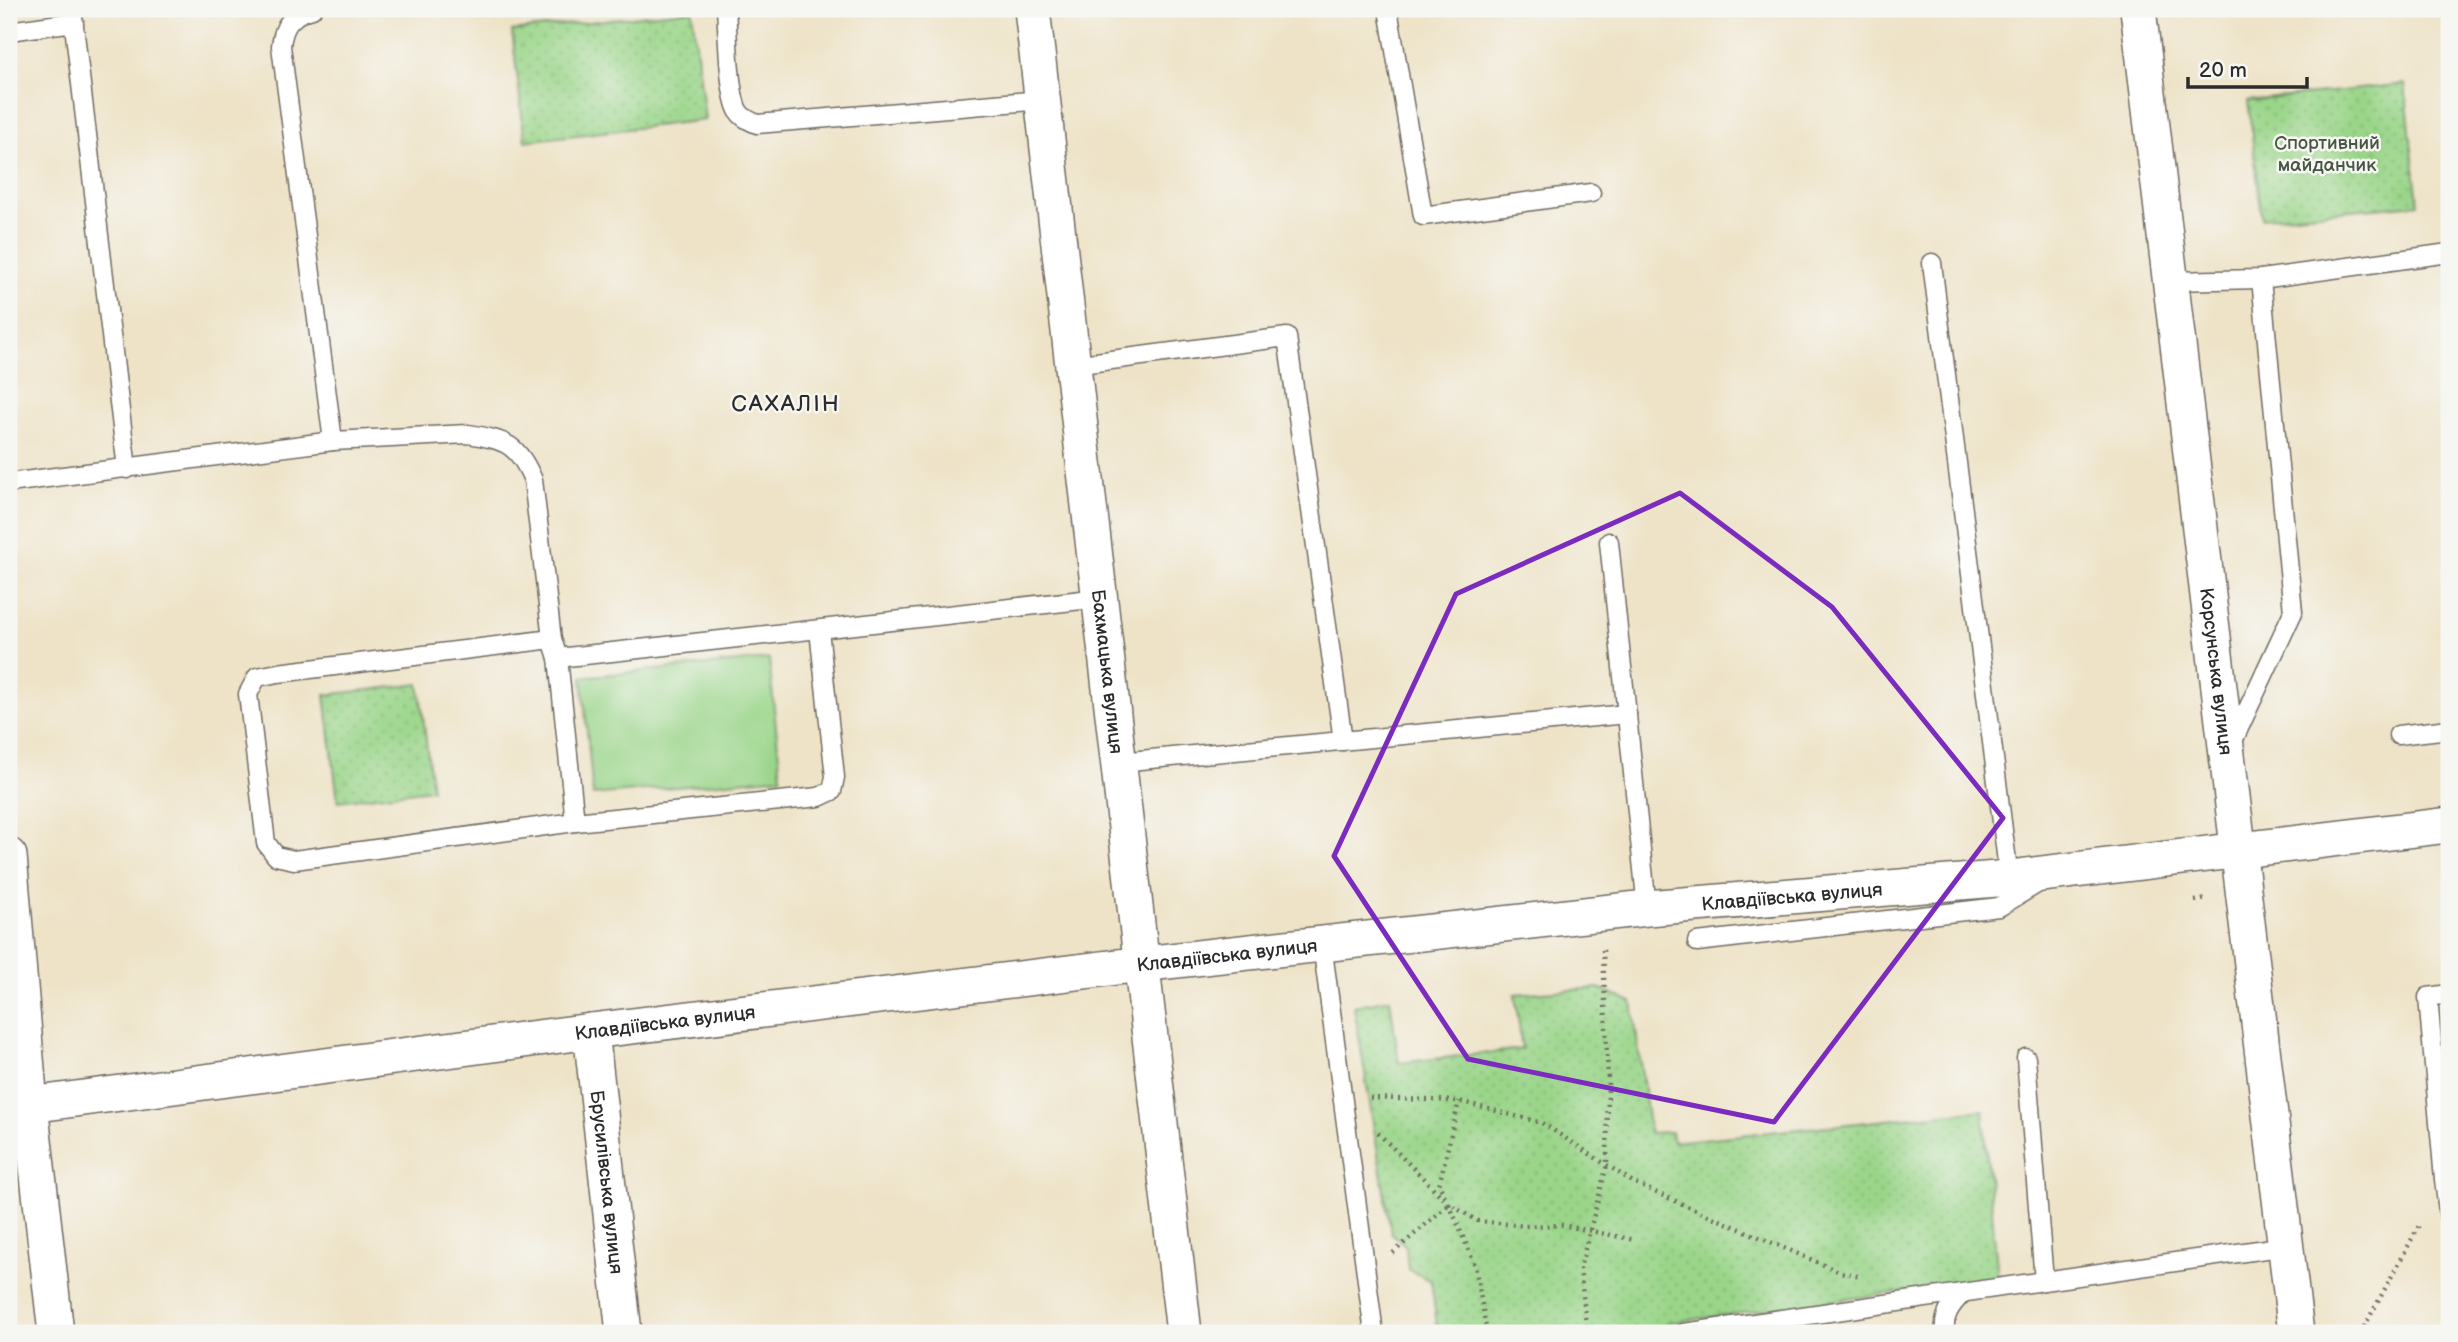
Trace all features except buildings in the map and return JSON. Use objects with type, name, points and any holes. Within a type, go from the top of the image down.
[{"type":"street","name":"Бахмацька вулиця","points":[[1032,9],[1184,1333]]},
{"type":"street","name":"Корсунська вулиця","points":[[2138,9],[2296,1333]]},
{"type":"street","name":"Клавдіївська вулиця","points":[[19,1108],[591,1031],[1142,964],[1647,908],[2009,878],[2449,825]]},
{"type":"street","points":[[9,856],[19,1108],[56,1333]]},
{"type":"street","name":"Брусилівська вулиця","points":[[591,1031],[624,1333]]},
{"type":"lane","points":[[312,9],[298,14],[286,24],[281,46],[333,441]]},
{"type":"lane","points":[[726,9],[733,97],[739,112],[747,120],[757,124],[1042,100]]},
{"type":"lane","points":[[1388,9],[1423,216],[1591,193]]},
{"type":"lane","points":[[9,31],[73,15],[127,469]]},
{"type":"lane","points":[[2170,281],[2261,279],[2449,253]]},
{"type":"lane","points":[[1932,262],[2009,878]]},
{"type":"lane","points":[[2227,754],[2293,612],[2261,279]]},
{"type":"lane","points":[[1073,365],[1287,337],[1343,741]]},
{"type":"lane","points":[[9,483],[333,441],[468,434],[507,444],[523,456],[533,481],[552,639],[558,658],[575,822]]},
{"type":"lane","points":[[1609,542],[1647,908]]},
{"type":"lane","points":[[558,658],[1100,598]]},
{"type":"lane","points":[[552,639],[257,677],[248,694],[266,843],[276,856],[294,860],[575,822],[819,797],[832,791],[835,777],[820,630]]},
{"type":"lane","points":[[1119,762],[1627,714]]},
{"type":"lane","points":[[2398,735],[2449,729]]},
{"type":"lane","points":[[1697,942],[1999,907],[2058,871]]},
{"type":"lane","points":[[1322,944],[1374,1333]]},
{"type":"lane","points":[[2449,994],[2428,997],[2449,1219]]},
{"type":"lane","points":[[2026,1058],[2044,1281]]},
{"type":"lane","points":[[1684,1333],[2286,1246]]},
{"type":"lane","points":[[1945,1333],[1944,1325],[1949,1306],[1962,1294]]},
{"type":"path","points":[[1587,1333],[1580,1268],[1607,1165],[1608,1080],[1602,913]]},
{"type":"path","points":[[1343,1097],[1460,1101],[1542,1123],[1636,1184],[1840,1272],[1867,1277]]},
{"type":"path","points":[[1343,1097],[1449,1203],[1478,1221],[1525,1226],[1562,1225],[1635,1240]]},
{"type":"path","points":[[1460,1101],[1439,1185],[1475,1265],[1486,1333]]},
{"type":"path","points":[[2361,1333],[2444,1181]]},
{"type":"path","points":[[1366,1277],[1449,1203]]},
{"type":"highlighted area","points":[[1680,493],[1832,607],[2003,818],[1774,1122],[1468,1059],[1334,856],[1456,594]]},
{"type":"green space","points":[[692,10],[705,120],[525,141],[512,31]]},
{"type":"green space","name":"Спортивний майданчик","points":[[2405,84],[2418,204],[2262,218],[2248,101]]},
{"type":"green space","points":[[769,659],[781,777],[593,795],[582,677]]},
{"type":"green space","points":[[419,684],[432,789],[338,801],[325,695]]},
{"type":"green space","points":[[1599,988],[1632,1002],[1650,1133],[1671,1132],[1673,1142],[1983,1110],[1998,1279],[1667,1323],[1667,1333],[1438,1333],[1431,1281],[1408,1269],[1406,1246],[1391,1233],[1354,1006],[1390,999],[1399,1063],[1522,1049],[1515,994]]},
{"type":"district","name":"САХАЛІН","points":[[786,403]]}]
